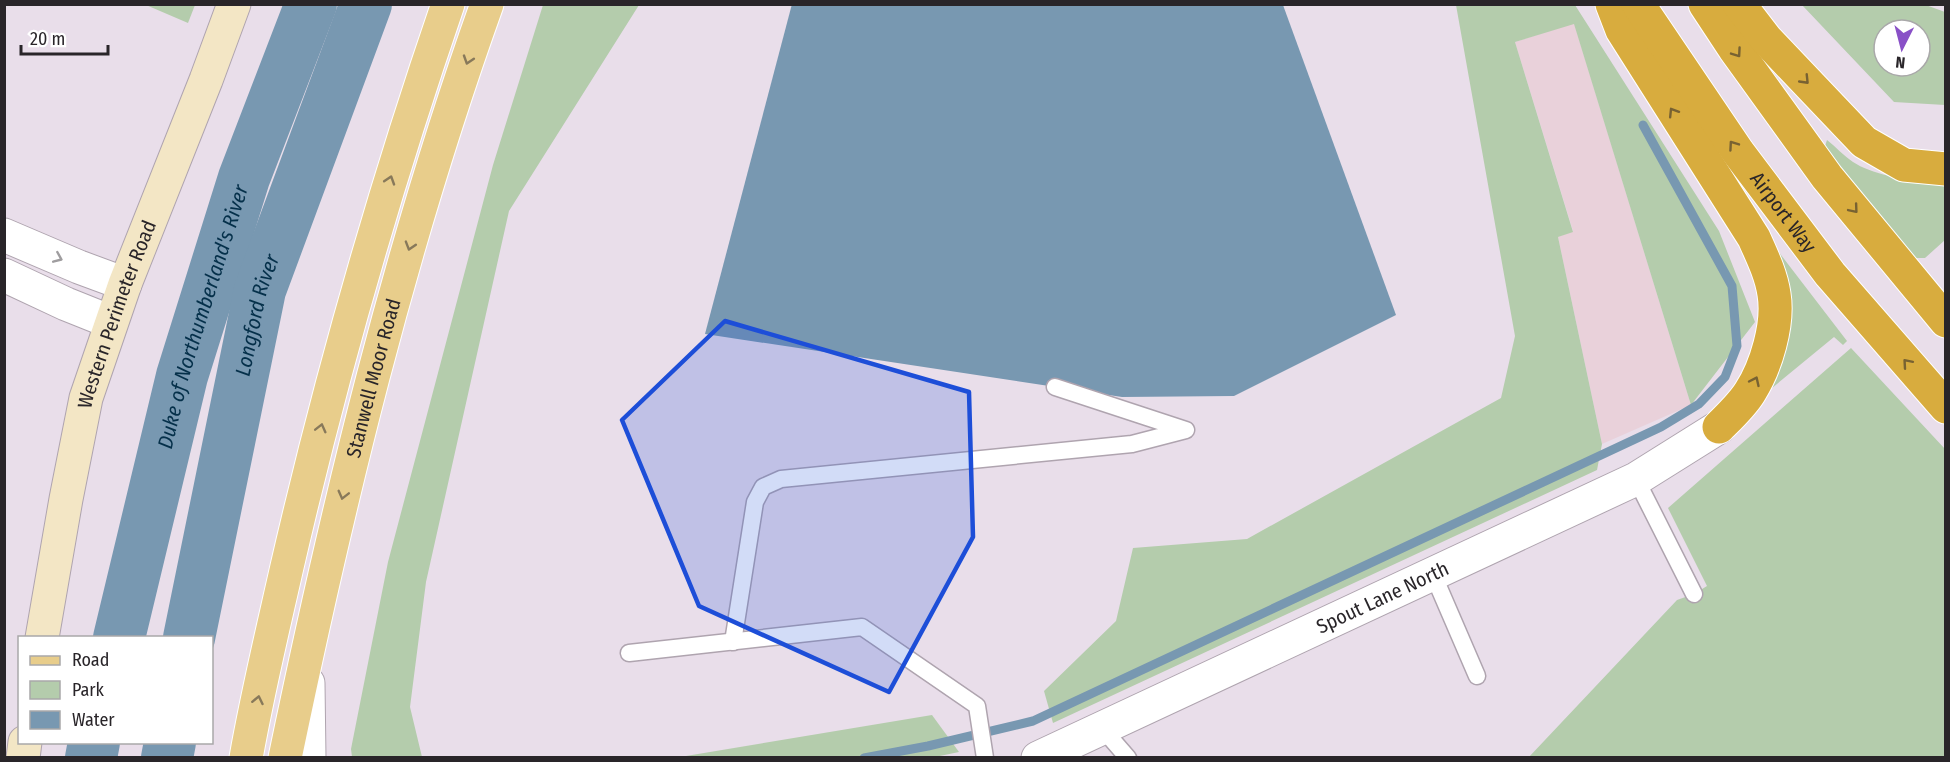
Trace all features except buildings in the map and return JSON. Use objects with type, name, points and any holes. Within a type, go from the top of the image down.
[{"type":"highway","points":[[1612,4],[1622,30],[1754,238],[1768,269],[1775,296],[1772,337],[1764,361],[1750,392],[1719,427]]},
{"type":"highway","name":"Airport Way","points":[[1638,4],[1738,152],[1830,274],[1946,407]]},
{"type":"highway","points":[[1705,4],[1827,177],[1946,321]]},
{"type":"highway","points":[[1739,4],[1766,39],[1864,142],[1904,165],[1946,169]]},
{"type":"main road","name":"Stanwell Moor Road","points":[[246,758],[299,514],[327,404],[384,196],[448,4]]},
{"type":"main road","name":"Stanwell Moor Road","points":[[285,758],[340,506],[383,339],[440,145],[487,4]]},
{"type":"street","name":"Western Perimeter Road","points":[[42,636],[86,398],[125,284],[234,4]]},
{"type":"street","points":[[4,235],[125,284]]},
{"type":"street","points":[[4,275],[111,322]]},
{"type":"street","name":"Spout Lane North","points":[[1038,758],[1636,479],[1719,427]]},
{"type":"street","points":[[307,651],[309,758]]},
{"type":"lane","points":[[733,642],[755,502],[763,487],[781,478],[1132,444],[1186,430],[1055,387]]},
{"type":"lane","points":[[1636,479],[1694,594]]},
{"type":"lane","points":[[1433,574],[1477,676]]},
{"type":"lane","points":[[629,653],[862,627],[977,706],[984,751]]},
{"type":"lane","points":[[1101,728],[1128,758]]},
{"type":"highlighted area","points":[[725,321],[969,392],[973,537],[889,692],[699,606],[622,420]]},
{"type":"shaded area","points":[[1574,23],[1691,405],[1602,444],[1558,237],[1573,231],[1515,42]]},
{"type":"green space","points":[[1923,4],[1945,12],[1945,105],[1894,102],[1802,5]]},
{"type":"green space","points":[[146,5],[195,5],[188,23]]},
{"type":"green space","points":[[543,5],[639,5],[509,211],[426,582],[410,707],[422,757],[352,757],[351,749],[388,562],[493,165]]},
{"type":"green space","points":[[1456,5],[1575,5],[1719,231],[1755,322],[1691,405],[1574,24],[1515,42],[1573,232],[1558,237],[1602,444],[1597,470],[1053,723],[1044,691],[1116,621],[1133,548],[1247,539],[1501,398],[1515,336]]},
{"type":"green space","points":[[1827,140],[1853,162],[1873,171],[1910,180],[1945,180],[1945,240],[1925,258],[1915,258],[1824,149]]},
{"type":"green space","points":[[1758,225],[1847,341],[1843,345],[1834,337],[1749,407],[1769,368]]},
{"type":"green space","points":[[1851,348],[1945,449],[1945,757],[1528,758],[1677,600],[1707,586],[1668,508]]},
{"type":"green space","points":[[932,715],[959,752],[930,758],[680,757]]},
{"type":"water","points":[[792,4],[1283,5],[1396,315],[1234,396],[1122,397],[705,334]]},
{"type":"waterway","name":"Duke of Northumberland's River","points":[[119,636],[182,376],[244,178],[311,4]]},
{"type":"waterway","name":"Longford River","points":[[189,636],[260,290],[366,4]]},
{"type":"waterway","points":[[864,758],[928,746],[1033,721],[1661,427],[1699,404],[1725,377],[1737,346],[1732,286],[1643,125]]},
{"type":"waterway","name":"Duke of Northumberland's River","points":[[91,758],[94,744]]},
{"type":"waterway","name":"Longford River","points":[[167,758],[170,744]]}]
